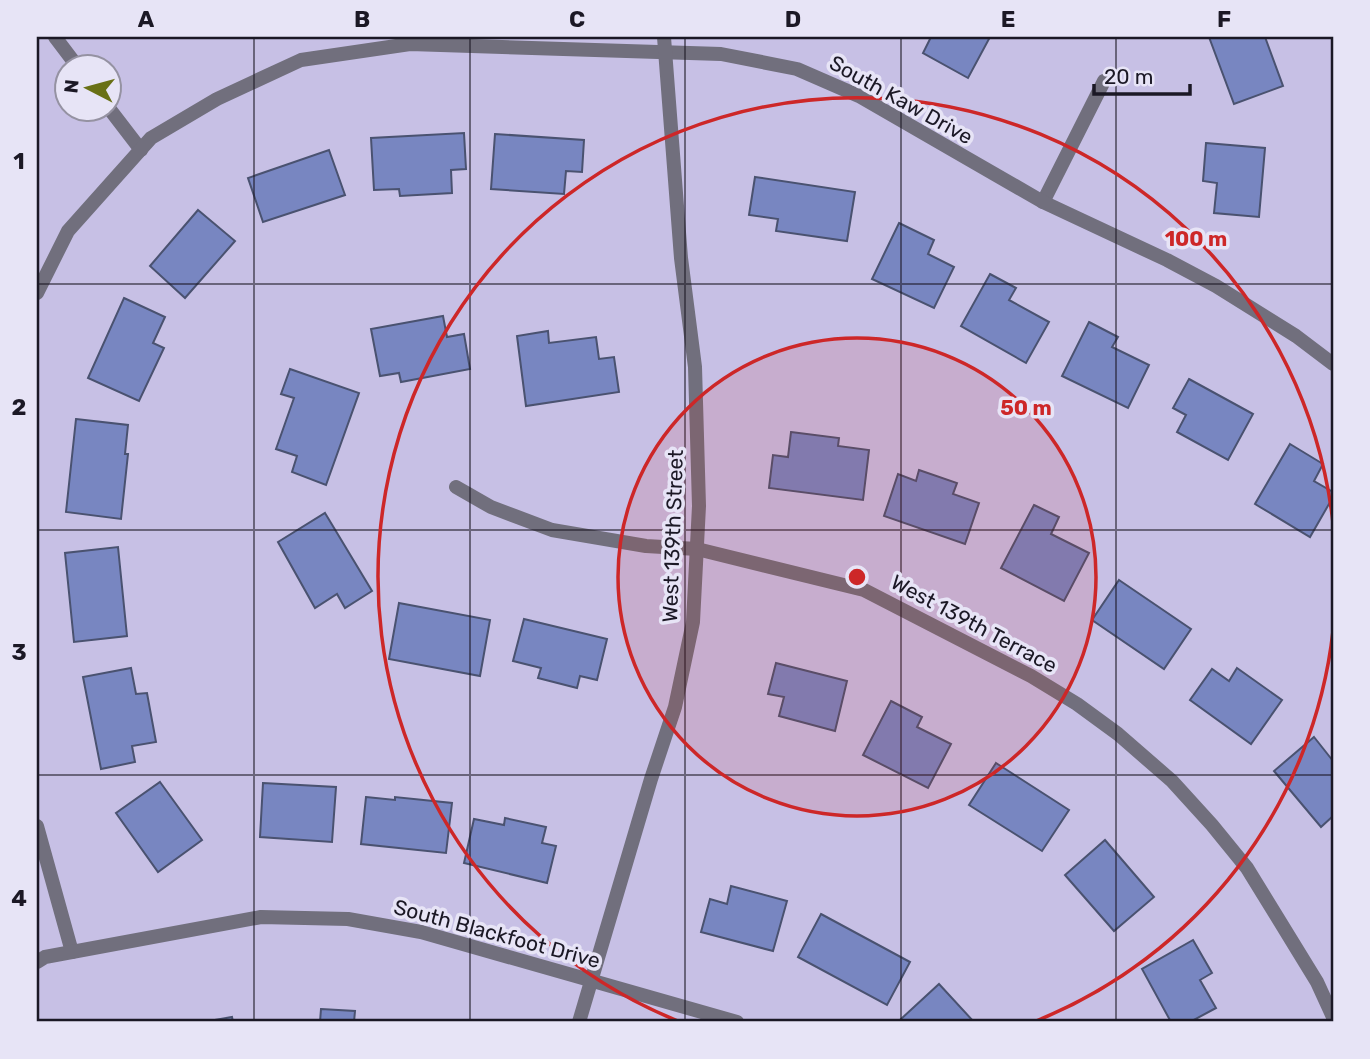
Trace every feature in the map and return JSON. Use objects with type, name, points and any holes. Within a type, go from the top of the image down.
[{"type":"street","points":[[55,37],[66,52]]},
{"type":"street","name":"South Kaw Drive","points":[[37,293],[68,231],[151,138],[216,99],[301,60],[410,44],[665,44],[797,69],[859,96],[1043,202],[1216,286],[1296,336],[1333,364]]},
{"type":"street","name":"West 139th Street","points":[[579,1022],[675,707],[693,622],[699,506],[695,367],[681,258],[665,44]]},
{"type":"street","points":[[1043,202],[1104,81]]},
{"type":"street","points":[[120,122],[141,150]]},
{"type":"street","name":"West 139th Terrace","points":[[456,487],[491,507],[552,530],[646,546],[697,549],[863,590],[1031,676],[1077,704],[1118,734],[1172,781],[1247,868],[1317,982],[1333,1017]]},
{"type":"street","points":[[37,826],[72,952]]},
{"type":"street","name":"South Blackfoot Drive","points":[[37,962],[44,957],[261,917],[348,919],[421,932],[737,1022]]},
{"type":"building","points":[[931,37],[990,37],[968,78],[923,53]]},
{"type":"building","points":[[1209,37],[1265,37],[1283,86],[1234,104]]},
{"type":"building","points":[[464,133],[466,169],[451,170],[452,193],[400,196],[399,189],[374,190],[371,138]]},
{"type":"building","points":[[495,134],[584,140],[582,172],[566,171],[564,194],[491,189]]},
{"type":"building","points":[[1206,143],[1265,148],[1259,217],[1214,213],[1217,183],[1203,181]]},
{"type":"building","points":[[329,150],[345,195],[263,222],[248,178]]},
{"type":"building","points":[[755,177],[855,192],[847,241],[776,231],[778,219],[749,215]]},
{"type":"building","points":[[198,210],[235,241],[185,298],[150,266]]},
{"type":"building","points":[[899,223],[934,240],[928,254],[954,267],[934,308],[872,279]]},
{"type":"building","points":[[990,274],[1016,288],[1009,300],[1049,322],[1026,363],[961,326]]},
{"type":"building","points":[[124,298],[165,317],[153,343],[164,348],[139,401],[88,378]]},
{"type":"building","points":[[443,316],[447,337],[464,334],[470,369],[401,382],[399,373],[380,376],[371,329]]},
{"type":"building","points":[[1089,322],[1118,337],[1112,347],[1149,365],[1128,408],[1062,376]]},
{"type":"building","points":[[548,331],[549,343],[596,337],[599,359],[614,357],[619,392],[526,406],[517,336]]},
{"type":"building","points":[[290,369],[359,393],[326,485],[292,472],[297,456],[276,449],[294,398],[281,394]]},
{"type":"building","points":[[1189,379],[1253,414],[1228,460],[1177,432],[1186,415],[1173,408]]},
{"type":"building","points":[[76,419],[128,425],[125,454],[128,454],[121,519],[66,512]]},
{"type":"building","points":[[791,432],[839,438],[838,446],[869,450],[863,500],[769,488],[773,455],[788,457]]},
{"type":"building","points":[[1290,444],[1323,464],[1314,481],[1333,492],[1333,497],[1310,537],[1255,504]]},
{"type":"building","points":[[919,470],[957,483],[953,494],[979,503],[965,544],[884,516],[898,474],[916,481]]},
{"type":"building","points":[[1034,505],[1059,517],[1051,534],[1089,553],[1064,601],[1001,568]]},
{"type":"building","points":[[325,513],[372,591],[345,608],[337,594],[315,608],[278,542]]},
{"type":"building","points":[[118,547],[127,636],[74,642],[65,553]]},
{"type":"building","points":[[1119,580],[1191,629],[1164,669],[1092,620]]},
{"type":"building","points":[[399,603],[490,620],[480,676],[389,659]]},
{"type":"building","points":[[524,619],[607,639],[597,680],[580,676],[577,688],[538,678],[541,668],[513,661]]},
{"type":"building","points":[[776,663],[847,681],[835,731],[779,716],[784,697],[768,694]]},
{"type":"building","points":[[131,668],[136,694],[147,693],[156,742],[132,746],[135,762],[101,769],[83,677]]},
{"type":"building","points":[[1237,668],[1282,700],[1251,744],[1190,700],[1212,669],[1229,681]]},
{"type":"building","points":[[891,701],[922,717],[917,727],[951,744],[928,788],[863,755]]},
{"type":"building","points":[[1314,737],[1333,761],[1333,816],[1321,827],[1274,771]]},
{"type":"building","points":[[996,763],[1069,810],[1042,851],[969,805]]},
{"type":"building","points":[[160,782],[202,840],[158,872],[116,813]]},
{"type":"building","points":[[263,783],[336,787],[332,842],[260,837]]},
{"type":"building","points":[[366,797],[452,803],[446,853],[361,844]]},
{"type":"building","points":[[505,818],[546,827],[542,843],[556,846],[547,883],[464,863],[474,819],[504,825]]},
{"type":"building","points":[[1105,840],[1154,897],[1114,931],[1065,875]]},
{"type":"building","points":[[731,886],[787,901],[773,951],[701,932],[710,899],[727,904]]},
{"type":"building","points":[[821,914],[910,962],[887,1005],[798,957]]},
{"type":"building","points":[[1193,940],[1212,973],[1200,980],[1216,1008],[1190,1022],[1171,1022],[1142,969]]},
{"type":"building","points":[[939,984],[974,1022],[904,1022],[901,1019]]},
{"type":"building","points":[[321,1009],[355,1011],[354,1022],[320,1022]]},
{"type":"building","points":[[232,1017],[233,1022],[203,1022]]}]
